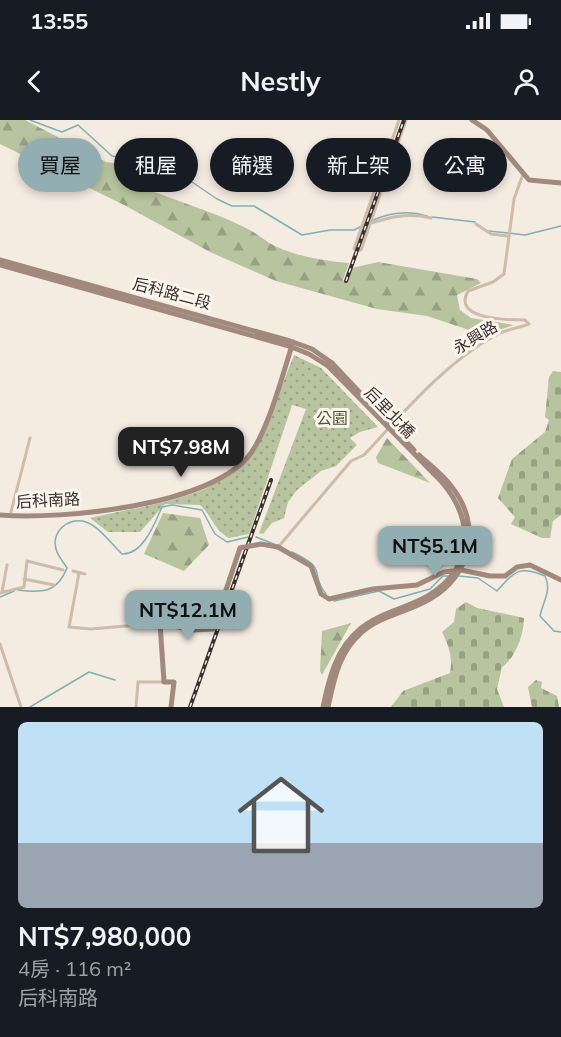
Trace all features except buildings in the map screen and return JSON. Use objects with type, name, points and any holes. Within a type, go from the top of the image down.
[{"type":"street","points":[[399,120],[354,249],[361,250],[406,120]]},
{"type":"street","points":[[472,120],[487,130],[523,174],[534,182],[561,183]]},
{"type":"street","name":"永興路","points":[[280,545],[351,461],[364,455],[444,372],[496,334],[529,324],[525,320],[502,320],[482,316],[465,304],[468,291],[503,277],[514,199],[523,174]]},
{"type":"street","points":[[362,226],[396,215],[416,214],[431,218]]},
{"type":"street","points":[[476,224],[491,234],[508,236]]},
{"type":"street","name":"后科路二段","points":[[0,263],[291,344],[330,365]]},
{"type":"street","name":"后科南路","points":[[0,513],[122,507],[212,480],[231,470],[248,452],[276,388],[291,344]]},
{"type":"street","name":"后里北橋","points":[[330,365],[453,487],[466,510],[470,523],[470,544],[458,570]]},
{"type":"street","name":"后里北橋","points":[[330,365],[455,498],[465,529],[464,549],[458,570]]},
{"type":"street","points":[[11,514],[30,438]]},
{"type":"street","points":[[79,573],[69,627],[91,629],[160,623],[193,630],[213,629],[240,548],[261,544],[280,545],[311,566],[321,594],[329,598],[373,589],[417,585],[444,572],[458,570],[505,576],[526,565],[546,571],[561,580]]},
{"type":"street","points":[[7,566],[1,592],[24,587],[27,561],[63,570]]},
{"type":"street","points":[[326,707],[342,657],[362,632],[428,598],[458,570]]},
{"type":"street","points":[[73,571],[85,574]]},
{"type":"street","points":[[24,579],[54,585]]},
{"type":"street","points":[[160,623],[164,682]]},
{"type":"street","points":[[0,644],[21,707]]},
{"type":"street","points":[[136,707],[138,682],[174,682],[171,707]]},
{"type":"green space","points":[[0,120],[25,120],[60,138],[18,138],[18,153],[0,144]]},
{"type":"green space","points":[[102,160],[114,163],[114,192],[155,192],[235,223],[277,247],[312,258],[349,263],[343,280],[347,283],[352,268],[378,262],[477,279],[481,283],[457,295],[460,310],[471,318],[514,325],[490,333],[476,344],[466,329],[427,316],[377,309],[276,281],[210,252],[98,192],[102,192]]},
{"type":"green space","name":"公園","points":[[294,355],[321,368],[378,427],[360,432],[350,438],[357,445],[336,466],[321,471],[297,490],[288,502],[284,518],[272,523],[263,534],[259,533],[306,409],[292,405],[249,534],[229,538],[220,531],[200,505],[165,504],[140,532],[108,532],[90,518],[184,496],[228,477],[246,462],[259,444]]},
{"type":"green space","points":[[553,371],[561,372],[561,515],[553,521],[550,538],[542,538],[511,524],[515,517],[498,498],[512,459],[545,432],[549,420],[545,417],[549,377]]},
{"type":"green space","points":[[387,438],[430,483],[378,463],[376,457]]},
{"type":"green space","points":[[163,513],[200,518],[209,545],[184,571],[144,554]]},
{"type":"green space","points":[[466,602],[477,608],[524,618],[518,646],[502,667],[497,689],[504,707],[391,707],[403,691],[450,673],[450,652],[442,632],[454,622],[456,609]]},
{"type":"green space","points":[[351,623],[322,675],[320,671],[322,631]]},
{"type":"green space","points":[[536,680],[542,682],[541,688],[557,696],[559,707],[532,707],[528,687]]},
{"type":"waterway","points":[[30,120],[62,132],[78,125],[112,156],[123,158],[139,169],[170,167],[217,199],[232,206],[254,206],[302,235],[330,230],[354,230],[362,226]]},
{"type":"waterway","points":[[371,221],[399,213],[427,216]]},
{"type":"waterway","points":[[432,217],[475,222]]},
{"type":"waterway","points":[[489,231],[525,235],[561,226]]},
{"type":"waterway","points":[[18,590],[48,589],[63,576],[67,568],[57,552],[56,538],[62,528],[73,521],[91,524],[122,554],[129,553],[142,544],[162,507],[172,505],[202,510],[215,534],[227,542],[248,537]]},
{"type":"waterway","points":[[256,537],[274,544]]},
{"type":"waterway","points":[[292,552],[311,563],[326,594]]},
{"type":"waterway","points":[[459,576],[478,578],[497,591],[518,572],[529,571],[545,576],[548,586],[540,616],[554,631],[561,632]]},
{"type":"waterway","points":[[334,601],[379,591],[394,599],[430,589],[443,576],[448,576]]},
{"type":"waterway","points":[[0,597],[14,591]]},
{"type":"waterway","points":[[30,707],[89,672],[115,680]]},
{"type":"railway","points":[[346,281],[404,120]]},
{"type":"railway","points":[[190,707],[271,480]]}]
